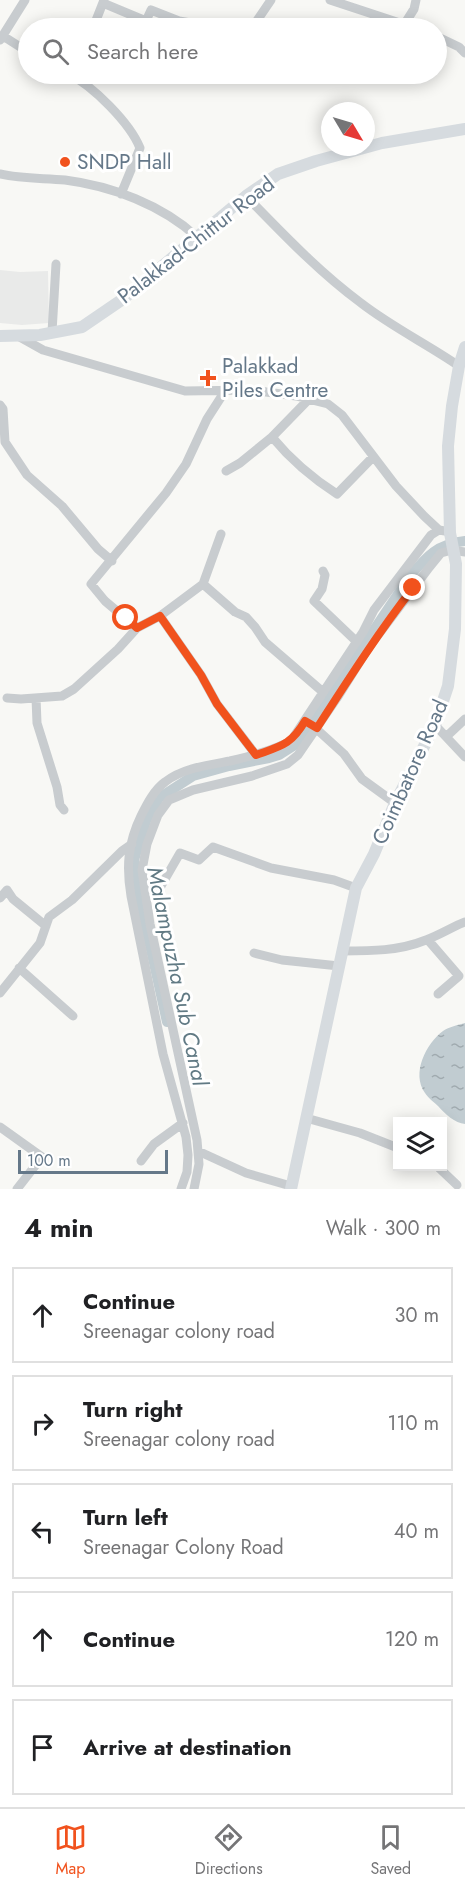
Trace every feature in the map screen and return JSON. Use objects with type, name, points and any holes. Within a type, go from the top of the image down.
[{"type":"main road","name":"Palakkad-Chittur Road","points":[[0,336],[18,336],[82,327],[123,299],[246,196],[278,174],[382,143],[465,129]]},
{"type":"main road","name":"Coimbatore Road","points":[[291,1187],[356,888],[435,724],[448,686],[455,629],[456,564],[459,551],[445,531],[448,446],[459,366],[465,348]]},
{"type":"street","points":[[18,47],[1,38],[26,0]]},
{"type":"street","points":[[259,18],[271,0]]},
{"type":"street","points":[[330,0],[383,18]]},
{"type":"street","points":[[408,18],[416,0]]},
{"type":"street","points":[[97,18],[103,1],[140,18]]},
{"type":"street","points":[[147,18],[151,10],[171,18]]},
{"type":"street","points":[[447,41],[465,53]]},
{"type":"street","points":[[87,84],[135,136],[140,148],[121,194]]},
{"type":"street","points":[[0,174],[67,180],[121,194],[159,209],[182,223],[197,237]]},
{"type":"street","points":[[246,196],[303,254],[362,304],[459,366]]},
{"type":"street","points":[[52,332],[56,264]]},
{"type":"street","points":[[18,336],[43,350],[185,392],[251,390],[328,404],[342,416],[396,486],[445,531]]},
{"type":"street","points":[[137,628],[105,601],[92,584],[155,508],[186,464],[203,427],[225,391]]},
{"type":"street","points":[[226,471],[240,463],[272,437],[309,399]]},
{"type":"street","points":[[0,405],[3,409],[5,442],[27,475],[62,506],[98,549],[112,561]]},
{"type":"street","points":[[272,437],[289,457],[317,481],[337,494],[373,457]]},
{"type":"street","points":[[181,1189],[187,1172],[188,1155],[182,1118],[163,1054],[132,903],[127,872],[133,833],[153,794],[165,782],[186,771],[256,755],[291,741],[357,642],[374,610],[431,535],[445,531]]},
{"type":"street","points":[[7,698],[62,696],[74,689],[118,649],[137,628],[160,616],[202,584],[221,534]]},
{"type":"street","points":[[194,1189],[199,1164],[198,1151],[150,924],[142,870],[147,844],[158,815],[169,800],[193,790],[252,776],[287,764],[298,755],[386,622],[441,554],[459,551]]},
{"type":"street","points":[[323,571],[325,575],[322,589],[314,602],[357,642]]},
{"type":"street","points":[[202,584],[235,612],[246,618],[265,642],[323,692]]},
{"type":"street","points":[[160,616],[201,675],[217,704],[256,755]]},
{"type":"street","points":[[36,698],[37,723],[55,777],[60,806],[64,810]]},
{"type":"street","points":[[447,736],[465,719]]},
{"type":"street","points":[[305,721],[317,728],[344,754],[362,779],[395,803]]},
{"type":"street","points":[[435,724],[465,757]]},
{"type":"street","points":[[0,993],[40,944],[49,917],[72,900],[132,844]]},
{"type":"street","points":[[145,889],[161,886],[180,853],[199,860],[213,847],[271,868],[334,880],[356,888]]},
{"type":"street","points":[[0,898],[7,890],[13,899],[46,926]]},
{"type":"street","points":[[342,951],[404,948],[428,940],[465,922]]},
{"type":"street","points":[[428,940],[459,976],[438,994]]},
{"type":"street","points":[[254,953],[282,960],[339,966]]},
{"type":"street","points":[[19,968],[73,1016]]},
{"type":"street","points":[[141,1161],[154,1144],[191,1111]]},
{"type":"street","points":[[306,1118],[360,1133],[393,1146]]},
{"type":"street","points":[[0,1127],[42,1157],[17,1189]]},
{"type":"street","points":[[198,1151],[246,1173],[291,1187]]},
{"type":"street","points":[[441,1171],[457,1185]]},
{"type":"shaded area","points":[[0,270],[48,271],[49,323],[22,325],[0,323]]},
{"type":"water","points":[[465,1023],[465,1124],[450,1118],[428,1097],[421,1085],[420,1068],[426,1051],[437,1037],[445,1030]]},
{"type":"waterway","name":"Malampuzha Sub Canal","points":[[167,1022],[136,882],[134,860],[146,821],[159,798],[193,776],[279,755],[298,743],[410,576],[433,552],[447,545],[465,541]]},
{"type":"place","name":"SNDP Hall","points":[[65,162]]},
{"type":"place","name":"Palakkad Piles Centre","points":[[208,378]]},
{"type":"route","points":[[126,618],[137,628],[160,616],[201,675],[217,704],[256,755],[291,741],[305,721],[317,728],[369,646],[413,588]]}]
